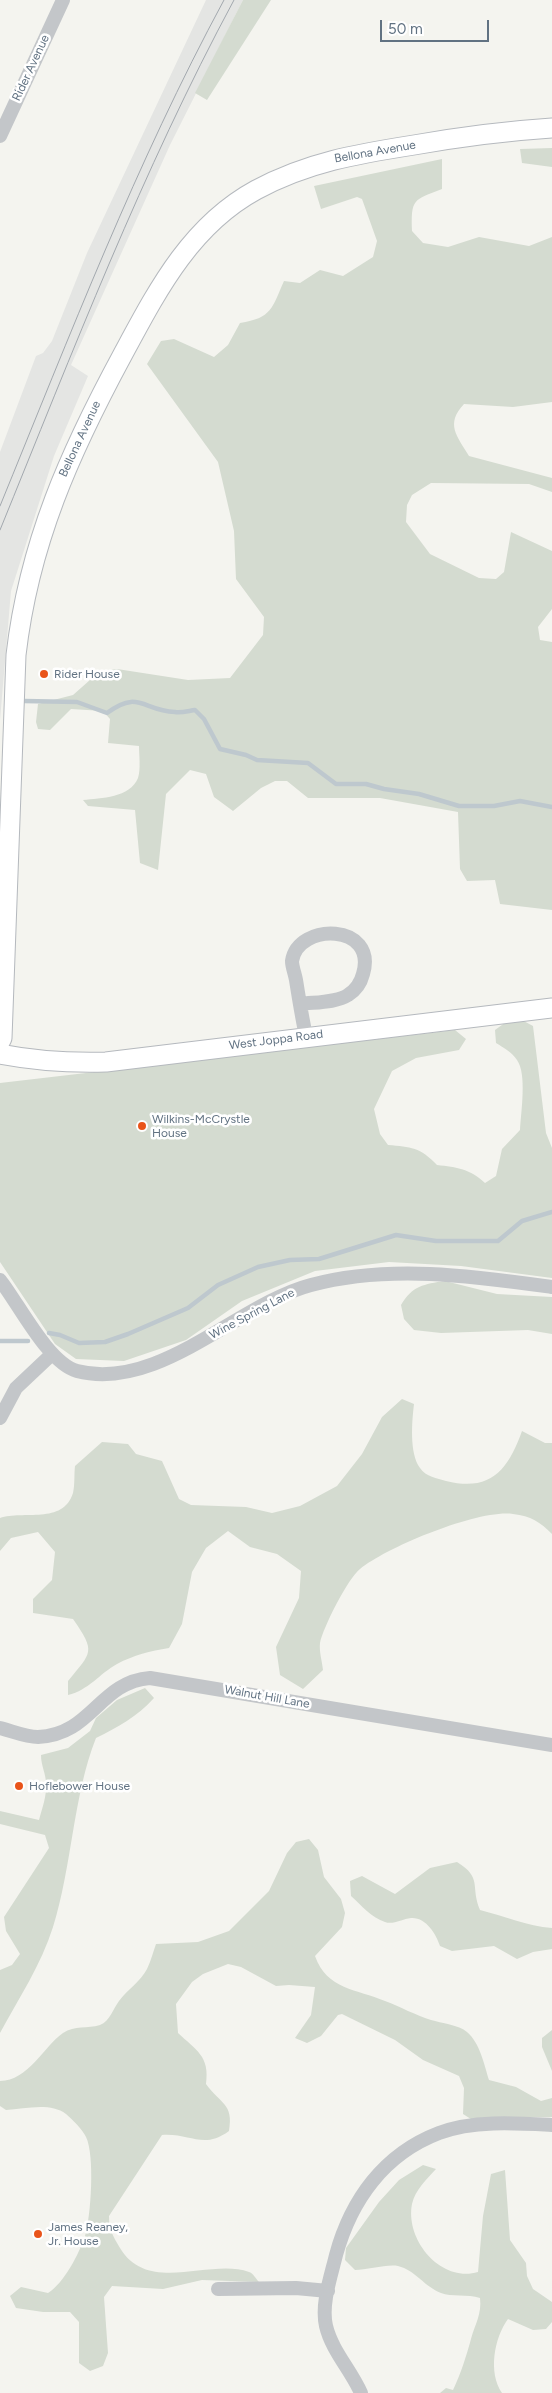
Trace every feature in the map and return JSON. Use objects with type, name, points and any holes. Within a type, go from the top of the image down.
[{"type":"street","name":"Rider Avenue","points":[[0,136],[63,0]]},
{"type":"street","name":"Bellona Avenue","points":[[0,1042],[2,1038],[16,655],[26,594],[48,516],[71,456],[102,393],[169,272],[184,250],[209,224],[255,191],[296,171],[348,156],[468,136],[552,128]]},
{"type":"street","points":[[300,1004],[348,995],[360,983],[366,965],[362,947],[349,935],[325,933],[310,939],[298,948],[292,962],[306,1036]]},
{"type":"street","name":"West Joppa Road","points":[[0,1054],[30,1060],[70,1063],[106,1062],[306,1036],[552,1008]]},
{"type":"street","name":"Wine Spring Lane","points":[[0,1280],[51,1355],[76,1370],[108,1373],[132,1370],[158,1362],[195,1345],[282,1296],[310,1285],[356,1276],[390,1273],[447,1276],[552,1287]]},
{"type":"street","points":[[0,1418],[16,1388],[51,1355]]},
{"type":"street","name":"Walnut Hill Lane","points":[[0,1728],[35,1737],[56,1735],[72,1728],[122,1685],[134,1679],[150,1678],[552,1746]]},
{"type":"street","points":[[361,2393],[338,2354],[326,2325],[325,2312],[337,2253],[352,2211],[361,2194],[397,2156],[440,2133],[472,2127],[506,2124],[552,2125]]},
{"type":"street","points":[[218,2289],[296,2288],[328,2291]]},
{"type":"shaded area","points":[[206,0],[243,0],[170,145],[71,365],[88,376],[54,456],[11,591],[0,720],[0,452],[36,356],[43,353],[52,341],[87,253]]},
{"type":"shaded area","points":[[243,0],[271,0],[207,100],[195,93]]},
{"type":"shaded area","points":[[552,148],[552,167],[522,163],[520,149]]},
{"type":"shaded area","points":[[442,159],[442,189],[420,199],[413,207],[412,231],[423,243],[448,247],[479,237],[529,246],[552,237],[552,402],[513,407],[464,404],[458,411],[454,424],[457,436],[469,456],[552,478],[552,492],[529,484],[431,483],[412,495],[407,505],[406,522],[430,554],[479,578],[496,579],[504,572],[511,532],[552,551],[552,609],[538,627],[540,640],[552,642],[552,910],[500,904],[495,880],[467,881],[460,869],[458,812],[380,798],[308,798],[287,781],[275,781],[261,788],[233,811],[214,797],[206,774],[190,770],[166,794],[158,870],[140,863],[135,810],[88,806],[83,800],[114,796],[129,790],[138,778],[139,746],[108,743],[110,719],[103,711],[71,709],[50,730],[38,729],[36,722],[38,704],[73,695],[99,672],[117,669],[188,680],[230,678],[263,635],[264,617],[236,579],[234,531],[218,462],[147,364],[161,341],[174,339],[214,357],[228,345],[240,323],[259,318],[270,310],[284,281],[300,283],[320,270],[343,276],[373,257],[377,241],[362,199],[357,197],[321,209],[314,186]]},
{"type":"shaded area","points":[[520,1019],[533,1026],[546,1133],[552,1148],[552,1278],[461,1266],[389,1262],[315,1271],[242,1301],[186,1340],[124,1361],[76,1359],[55,1344],[0,1262],[0,1083],[455,1030],[466,1039],[459,1050],[416,1058],[392,1071],[374,1109],[380,1134],[388,1145],[415,1149],[437,1165],[463,1170],[485,1183],[496,1176],[502,1149],[520,1130],[523,1084],[520,1066],[508,1050],[496,1043],[495,1030],[506,1022]]},
{"type":"shaded area","points":[[445,1281],[497,1294],[552,1297],[552,1334],[528,1330],[441,1333],[414,1330],[404,1319],[401,1305],[419,1287]]},
{"type":"shaded area","points":[[402,1399],[414,1404],[412,1437],[417,1462],[422,1471],[435,1478],[462,1484],[475,1483],[496,1475],[511,1457],[522,1431],[545,1443],[552,1443],[552,1534],[530,1518],[513,1514],[498,1514],[479,1517],[434,1531],[373,1560],[355,1574],[337,1604],[320,1643],[323,1670],[303,1689],[280,1675],[276,1647],[299,1598],[301,1571],[277,1554],[250,1547],[228,1531],[206,1548],[192,1572],[182,1624],[169,1648],[155,1650],[123,1661],[88,1686],[68,1695],[68,1681],[86,1657],[88,1645],[73,1619],[33,1613],[33,1599],[52,1580],[55,1552],[38,1532],[11,1538],[0,1551],[0,1518],[52,1513],[61,1509],[68,1503],[73,1493],[75,1466],[102,1442],[128,1444],[136,1454],[162,1461],[179,1499],[191,1505],[246,1507],[272,1513],[300,1506],[337,1486],[362,1454],[382,1417]]},
{"type":"shaded area","points":[[145,1688],[154,1698],[148,1705],[127,1721],[96,1738],[82,1784],[53,1927],[36,1968],[0,2033],[0,1970],[12,1965],[20,1954],[6,1931],[4,1917],[49,1848],[45,1835],[0,1824],[0,1811],[39,1820],[46,1788],[41,1755],[68,1748],[90,1731],[96,1718],[117,1700]]},
{"type":"shaded area","points":[[309,1839],[318,1850],[324,1877],[341,1899],[345,1913],[342,1927],[315,1956],[327,1976],[344,1987],[385,2001],[425,2018],[464,2030],[478,2048],[489,2080],[516,2087],[541,2101],[552,2098],[552,2117],[519,2117],[474,2121],[463,2114],[464,2088],[459,2076],[423,2060],[395,2040],[342,2014],[338,2015],[321,2036],[307,2043],[295,2038],[311,2015],[315,1987],[276,1986],[241,1967],[228,1964],[203,1974],[192,1982],[176,2004],[178,2033],[196,2049],[204,2060],[207,2074],[206,2084],[228,2109],[229,2131],[220,2137],[204,2140],[162,2135],[109,2216],[110,2225],[113,2236],[120,2248],[132,2262],[146,2270],[163,2273],[233,2269],[250,2273],[259,2282],[202,2280],[163,2289],[112,2286],[104,2297],[108,2353],[103,2366],[90,2371],[79,2363],[79,2322],[70,2312],[43,2312],[16,2308],[10,2296],[21,2287],[48,2293],[60,2282],[75,2259],[85,2236],[89,2215],[91,2171],[89,2146],[80,2128],[60,2110],[37,2107],[6,2110],[0,2106],[0,2081],[19,2075],[27,2069],[63,2033],[72,2029],[100,2025],[106,2021],[119,2001],[144,1973],[150,1963],[156,1944],[198,1942],[229,1931],[269,1891],[287,1853],[296,1842]]},
{"type":"shaded area","points":[[457,1862],[473,1878],[480,1910],[525,1923],[552,1928],[552,1949],[533,1952],[517,1959],[494,1946],[452,1951],[440,1946],[430,1927],[421,1920],[411,1918],[385,1922],[371,1914],[351,1896],[350,1881],[362,1876],[395,1894],[430,1868]]},
{"type":"shaded area","points":[[552,2030],[552,2071],[542,2047],[542,2038]]},
{"type":"shaded area","points":[[423,2165],[436,2169],[416,2194],[412,2204],[411,2218],[414,2231],[428,2256],[439,2265],[451,2271],[464,2274],[478,2272],[483,2216],[491,2174],[505,2170],[510,2240],[526,2263],[527,2276],[533,2289],[552,2302],[552,2322],[546,2329],[533,2330],[508,2319],[503,2327],[494,2356],[495,2376],[502,2393],[440,2393],[446,2388],[453,2390],[456,2384],[478,2319],[480,2298],[441,2293],[410,2271],[398,2266],[355,2270],[345,2260],[346,2248],[379,2202],[399,2180]]},
{"type":"waterway","points":[[24,701],[77,702],[107,713],[118,706],[134,702],[164,711],[180,712],[195,710],[204,719],[220,749],[246,755],[257,760],[308,763],[336,784],[366,784],[384,789],[419,794],[459,806],[494,806],[520,801],[552,807]]},
{"type":"waterway","points":[[49,1333],[60,1335],[79,1343],[105,1342],[188,1308],[218,1285],[258,1267],[290,1260],[319,1259],[396,1235],[436,1241],[498,1241],[522,1221],[552,1212]]},
{"type":"waterway","points":[[0,1341],[28,1341]]},
{"type":"tram line","points":[[0,506],[105,250],[162,124],[224,0]]},
{"type":"tram line","points":[[0,530],[82,329],[139,196],[169,130],[234,0]]},
{"type":"place","name":"Rider House","points":[[44,674]]},
{"type":"place","name":"Wilkins-McCrystle House","points":[[142,1126]]},
{"type":"place","name":"Hoflebower House","points":[[19,1786]]},
{"type":"place","name":"James Reaney, Jr. House","points":[[38,2234]]}]
